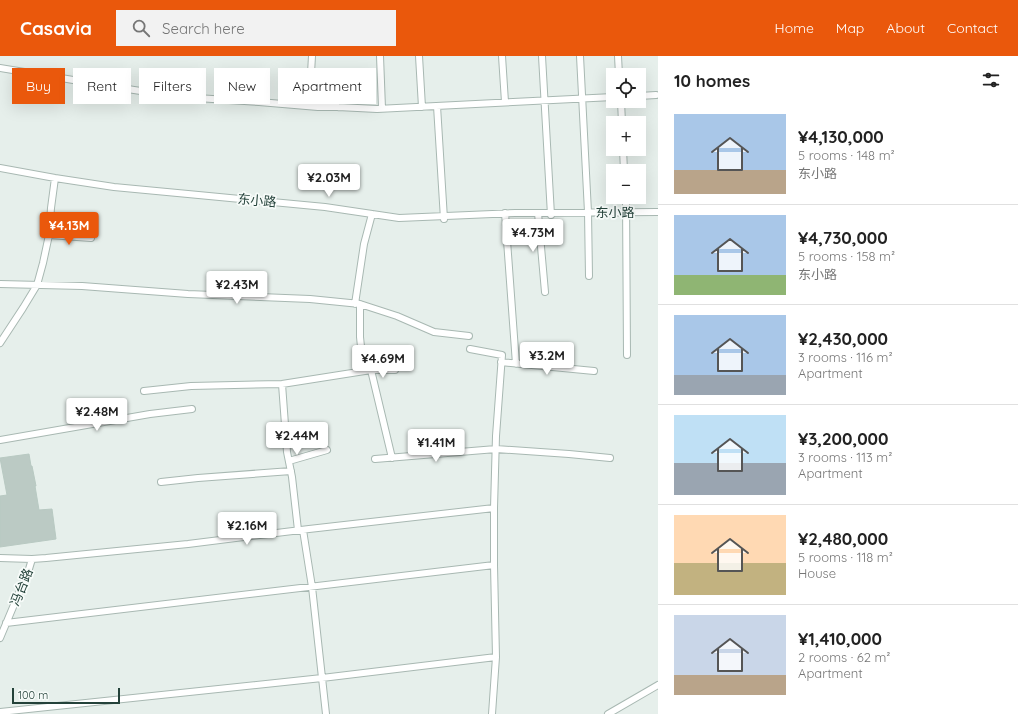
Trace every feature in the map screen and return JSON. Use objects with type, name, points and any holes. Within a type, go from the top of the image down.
[{"type":"street","points":[[312,56],[310,90],[338,107]]},
{"type":"street","points":[[380,56],[382,108]]},
{"type":"street","points":[[419,56],[422,107]]},
{"type":"street","points":[[502,56],[505,102]]},
{"type":"street","points":[[542,56],[551,214]]},
{"type":"street","points":[[580,56],[590,276]]},
{"type":"street","points":[[618,56],[619,68]]},
{"type":"street","points":[[0,68],[181,97],[318,107],[422,107],[606,96]]},
{"type":"street","points":[[646,96],[656,95]]},
{"type":"street","points":[[437,106],[444,218]]},
{"type":"street","name":"东小路","points":[[0,168],[55,180]]},
{"type":"street","name":"东小路","points":[[0,172],[114,190],[188,198],[318,208],[399,218],[444,218],[539,214],[626,214],[658,212]]},
{"type":"street","points":[[0,343],[37,285],[49,235],[55,180]]},
{"type":"street","points":[[626,204],[627,356]]},
{"type":"street","points":[[539,214],[545,292]]},
{"type":"street","name":"东小路","points":[[626,214],[658,216]]},
{"type":"street","points":[[372,215],[364,244],[358,304],[360,337],[362,356],[371,370],[392,458]]},
{"type":"street","points":[[505,215],[516,364]]},
{"type":"street","points":[[49,235],[91,238]]},
{"type":"street","points":[[0,284],[82,286],[188,294],[310,299],[358,304],[397,316],[434,332],[469,336]]},
{"type":"street","points":[[470,349],[502,354],[494,508],[496,658],[492,714]]},
{"type":"street","points":[[501,362],[594,371]]},
{"type":"street","points":[[144,391],[191,386],[282,384],[371,370],[395,370]]},
{"type":"street","points":[[282,384],[289,461],[312,587],[326,714]]},
{"type":"street","points":[[0,440],[150,414],[192,409]]},
{"type":"street","points":[[375,459],[496,449],[610,458]]},
{"type":"street","points":[[289,461],[327,450]]},
{"type":"street","points":[[161,482],[291,471]]},
{"type":"street","points":[[0,558],[32,559],[188,544],[494,508]]},
{"type":"street","name":"冯台路","points":[[0,638],[32,559]]},
{"type":"street","points":[[6,623],[494,565]]},
{"type":"street","points":[[0,712],[496,658]]},
{"type":"street","points":[[608,714],[658,685]]},
{"type":"building","points":[[29,454],[36,486],[39,510],[52,509],[56,539],[0,547],[0,496],[7,495],[0,458]]}]
